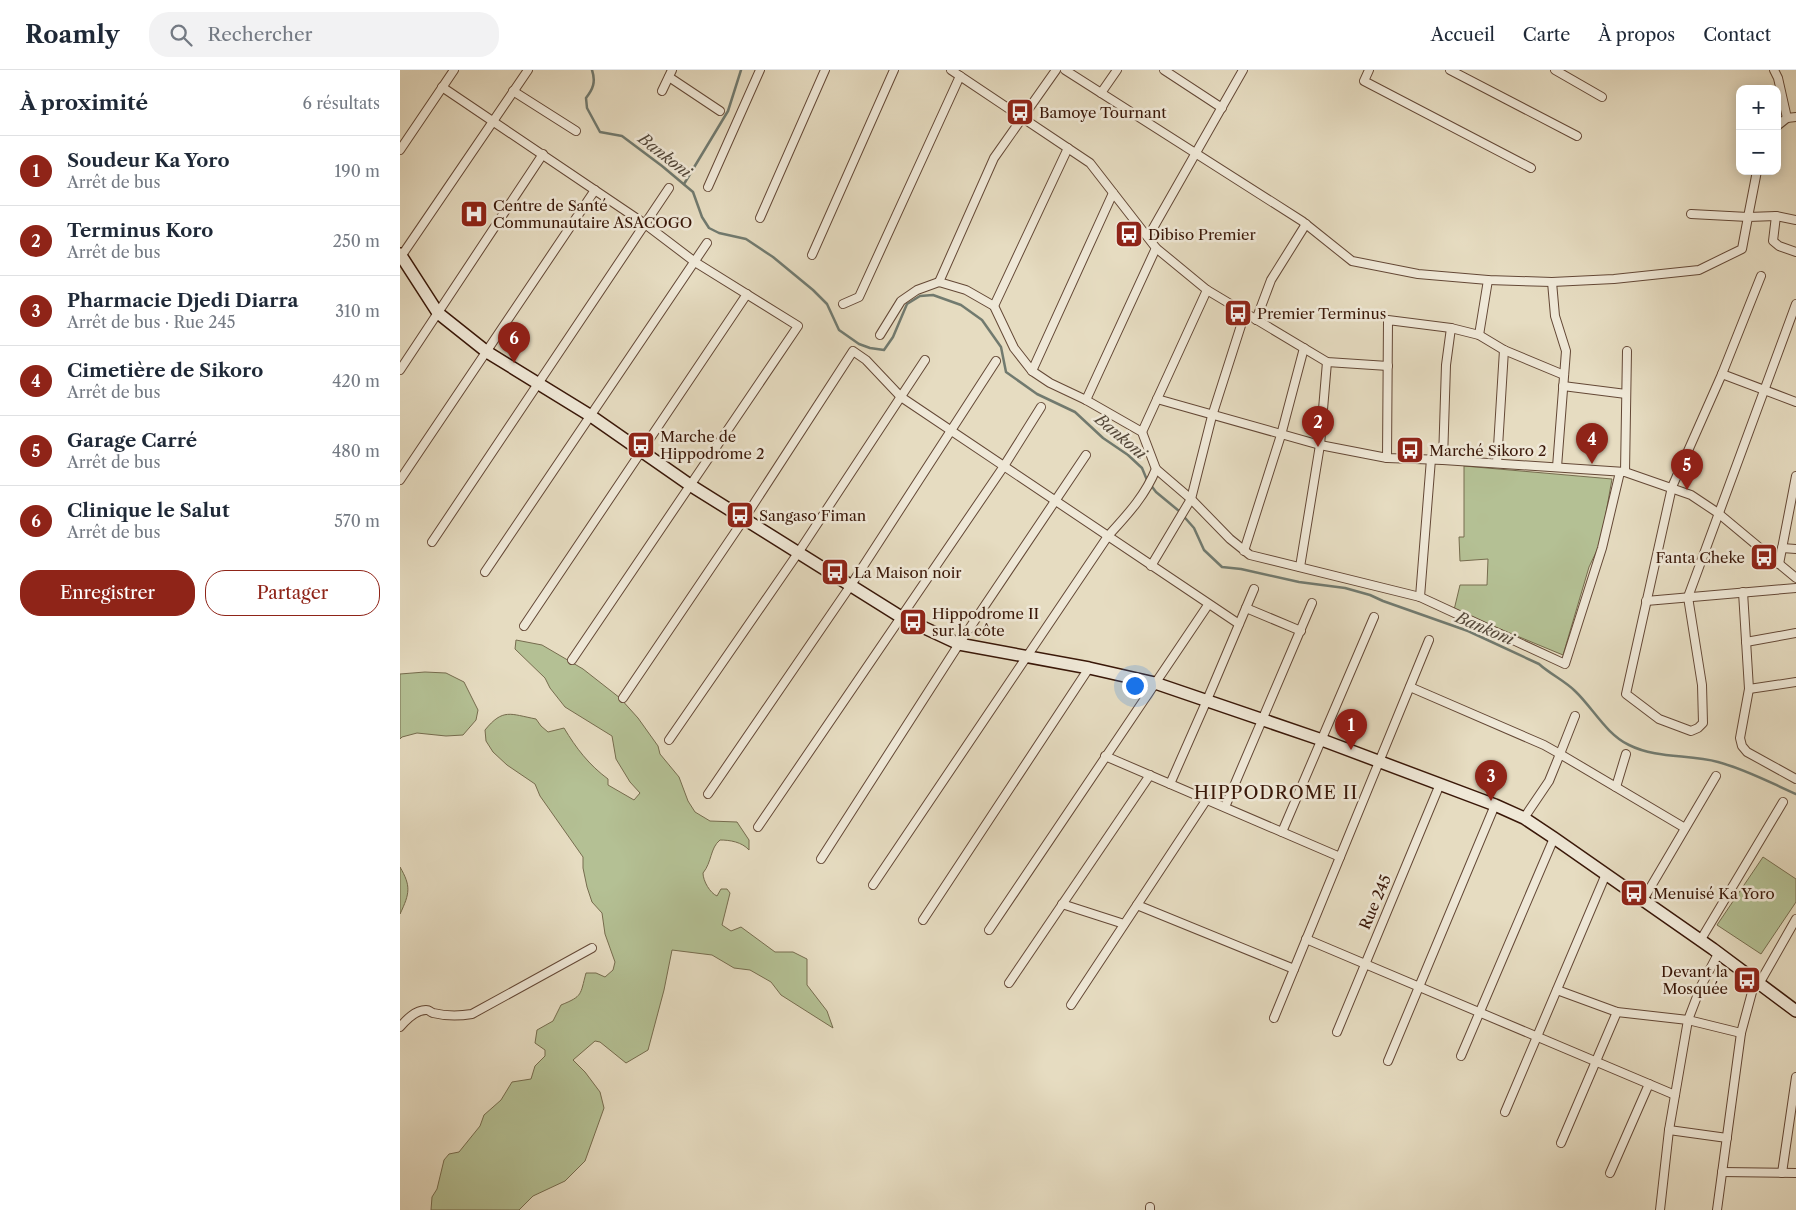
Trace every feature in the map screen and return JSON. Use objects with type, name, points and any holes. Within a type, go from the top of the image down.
[{"type":"street","points":[[400,150],[454,70]]},
{"type":"street","points":[[528,70],[400,256],[438,313],[487,352],[591,416],[690,485],[901,617],[959,644],[1155,682],[1380,761],[1524,818],[1643,900],[1796,1011]]},
{"type":"street","points":[[708,187],[760,70]]},
{"type":"street","points":[[760,218],[825,70]]},
{"type":"street","points":[[812,255],[894,70]]},
{"type":"street","points":[[951,70],[1090,163],[1156,248],[1207,290],[1327,362],[1388,366]]},
{"type":"street","points":[[939,282],[994,158],[1056,70]]},
{"type":"street","points":[[1065,70],[1306,224],[1352,261],[1418,274],[1488,280],[1552,282],[1614,279],[1699,270],[1742,248],[1756,175]]},
{"type":"street","points":[[1101,93],[1118,70]]},
{"type":"street","points":[[1164,70],[1222,108]]},
{"type":"street","points":[[1148,238],[1243,70]]},
{"type":"street","points":[[1369,70],[1364,81],[1531,168]]},
{"type":"street","points":[[1450,70],[1577,136]]},
{"type":"street","points":[[1555,70],[1602,97]]},
{"type":"street","points":[[1774,70],[1778,78],[1787,118]]},
{"type":"street","points":[[662,91],[670,73],[720,111]]},
{"type":"street","points":[[843,304],[859,297],[960,76]]},
{"type":"street","points":[[442,87],[645,224],[695,262],[798,326],[572,660]]},
{"type":"street","points":[[513,91],[576,131]]},
{"type":"street","points":[[1781,123],[1787,118],[1796,117]]},
{"type":"street","points":[[994,306],[1068,148]]},
{"type":"street","points":[[400,370],[543,154]]},
{"type":"street","points":[[432,542],[669,188]]},
{"type":"street","points":[[400,480],[595,190]]},
{"type":"street","points":[[1032,371],[1113,194]]},
{"type":"street","points":[[1691,214],[1748,217],[1776,216],[1796,220]]},
{"type":"street","points":[[1776,216],[1773,241],[1779,246],[1796,252]]},
{"type":"street","points":[[1256,320],[1271,280],[1306,224]]},
{"type":"street","points":[[485,572],[707,243]]},
{"type":"street","points":[[1086,400],[1156,248]]},
{"type":"street","points":[[1761,276],[1722,374],[1672,488],[1626,694],[1659,719],[1691,731],[1703,723],[1702,685],[1688,597],[1796,304]]},
{"type":"street","points":[[1478,335],[1488,280]]},
{"type":"street","points":[[880,335],[901,301],[916,290],[939,282],[966,290],[994,306],[1014,348],[1032,371],[1050,383],[1086,400],[1142,432],[1156,469],[1191,499],[1230,539],[1250,555],[1420,597],[1565,664],[1602,548],[1622,472],[1627,351]]},
{"type":"street","points":[[1552,282],[1555,316],[1566,351],[1557,467]]},
{"type":"street","points":[[1142,432],[1207,290]]},
{"type":"street","points":[[524,626],[748,294]]},
{"type":"street","points":[[1151,566],[1191,499],[1212,416],[1245,313]]},
{"type":"street","points":[[1387,458],[1388,320],[1451,328],[1478,335],[1504,350],[1564,375]]},
{"type":"street","points":[[1443,460],[1446,365],[1451,328]]},
{"type":"street","points":[[1244,550],[1282,435],[1304,348]]},
{"type":"street","points":[[1498,463],[1504,350]]},
{"type":"street","points":[[623,698],[744,519],[853,351],[866,360],[901,397],[1208,605],[1239,624]]},
{"type":"street","points":[[669,740],[798,553],[925,360]]},
{"type":"street","points":[[708,794],[851,585],[996,361]]},
{"type":"street","points":[[1300,567],[1320,446],[1327,362]]},
{"type":"street","points":[[1722,374],[1796,402]]},
{"type":"street","points":[[1563,386],[1626,394]]},
{"type":"street","points":[[1157,399],[1320,446],[1387,458],[1431,459],[1622,472],[1691,495],[1718,512],[1796,578]]},
{"type":"street","points":[[758,828],[1042,407]]},
{"type":"street","points":[[821,859],[959,644],[1086,455]]},
{"type":"street","points":[[1420,597],[1431,459]]},
{"type":"street","points":[[873,885],[1108,536],[1142,497],[1156,469]]},
{"type":"street","points":[[1779,564],[1796,476]]},
{"type":"street","points":[[1782,548],[1796,549]]},
{"type":"street","points":[[1646,601],[1796,588]]},
{"type":"street","points":[[1170,784],[1254,589]]},
{"type":"street","points":[[1743,592],[1749,689],[1740,738],[1742,746],[1747,752],[1796,779]]},
{"type":"street","points":[[1225,807],[1312,603]]},
{"type":"street","points":[[989,930],[1208,605]]},
{"type":"street","points":[[1246,608],[1301,631]]},
{"type":"street","points":[[1282,832],[1374,617]]},
{"type":"street","points":[[1746,642],[1796,633]]},
{"type":"street","points":[[1274,1018],[1429,640]]},
{"type":"street","points":[[923,920],[1089,668]]},
{"type":"street","points":[[1749,689],[1795,683]]},
{"type":"street","points":[[1410,687],[1544,745],[1685,828]]},
{"type":"street","points":[[1524,818],[1549,781],[1575,716]]},
{"type":"street","points":[[1616,787],[1626,754]]},
{"type":"street","points":[[1106,756],[1340,857]]},
{"type":"street","points":[[1009,983],[1150,775]]},
{"type":"street","points":[[1643,900],[1716,776]]},
{"type":"street","name":"Rue 245","points":[[1336,1032],[1440,784]]},
{"type":"street","points":[[1071,1005],[1207,800]]},
{"type":"street","points":[[1700,941],[1783,802]]},
{"type":"street","points":[[1388,1061],[1495,806]]},
{"type":"street","points":[[1461,1056],[1481,1013],[1554,838]]},
{"type":"street","points":[[1505,1112],[1606,874]]},
{"type":"street","points":[[1062,904],[1124,924]]},
{"type":"street","points":[[1137,905],[1294,969]]},
{"type":"street","points":[[1717,1210],[1741,1033],[1757,982],[1796,919]]},
{"type":"street","points":[[1306,939],[1675,1095]]},
{"type":"street","points":[[400,1027],[407,1019],[422,1010],[451,1015],[472,1014],[592,948]]},
{"type":"street","points":[[1660,1210],[1669,1130],[1688,1020],[1701,986],[1718,954]]},
{"type":"street","points":[[1557,990],[1617,1012],[1688,1020],[1741,1033]]},
{"type":"street","points":[[1561,1143],[1617,1012]]},
{"type":"street","points":[[1782,1173],[1796,1076]]},
{"type":"street","points":[[1610,1173],[1649,1084]]},
{"type":"street","points":[[1669,1130],[1727,1138]]},
{"type":"street","points":[[1722,1172],[1796,1173]]},
{"type":"green space","points":[[1464,466],[1612,479],[1599,546],[1589,567],[1563,655],[1454,610],[1460,585],[1487,585],[1488,559],[1460,561],[1459,537],[1464,537]]},
{"type":"green space","points":[[516,640],[542,645],[583,669],[620,698],[638,718],[658,746],[660,754],[679,777],[688,801],[695,812],[710,821],[737,822],[749,840],[749,850],[736,842],[720,840],[714,847],[703,873],[709,890],[714,894],[717,896],[721,889],[727,889],[730,893],[722,925],[731,931],[741,927],[775,952],[793,952],[807,959],[807,985],[827,1011],[833,1028],[781,995],[771,982],[750,970],[734,968],[712,955],[672,950],[664,990],[648,1050],[626,1063],[600,1042],[595,1041],[573,1060],[600,1092],[604,1108],[585,1161],[565,1181],[533,1196],[519,1210],[431,1210],[432,1197],[437,1189],[444,1160],[449,1154],[459,1152],[480,1126],[484,1115],[501,1100],[512,1082],[531,1079],[535,1066],[545,1056],[545,1050],[535,1043],[537,1030],[553,1021],[561,1005],[580,994],[586,973],[596,973],[605,977],[613,970],[615,962],[605,934],[602,913],[592,902],[587,887],[583,857],[540,796],[535,784],[507,765],[493,752],[486,741],[485,730],[497,718],[508,714],[536,719],[548,732],[564,728],[583,756],[608,779],[608,785],[634,800],[640,793],[630,782],[616,759],[612,736],[565,707],[550,688],[545,678],[515,649]]},
{"type":"green space","points":[[446,673],[464,682],[478,710],[476,720],[463,735],[446,736],[417,733],[400,739],[400,674]]},
{"type":"green space","points":[[1763,857],[1796,879],[1796,902],[1761,954],[1717,925]]},
{"type":"green space","points":[[400,867],[406,879],[408,890],[400,914]]},
{"type":"waterway","name":"Bankoni","points":[[592,70],[594,82],[586,98],[587,108],[600,132],[622,136],[693,192],[702,217],[709,228],[719,233],[746,239],[773,257],[827,304],[839,330],[859,344],[870,348],[884,350],[893,337],[907,304],[920,296],[933,295],[961,305],[982,320],[1001,347],[1006,372],[1037,394],[1075,412],[1103,438],[1128,455],[1142,468],[1147,480],[1156,492],[1179,511],[1194,528],[1204,550],[1222,567],[1241,569],[1299,582],[1345,588],[1370,595],[1468,631],[1539,664],[1571,687],[1607,728],[1629,745],[1651,752],[1728,765],[1796,794]]},
{"type":"waterway","points":[[684,184],[728,111],[741,70]]},
{"type":"place","name":"Bamoye Tournant","points":[[1020,112]]},
{"type":"place","name":"Centre de Santé Communautaire ASACOGO","points":[[474,214]]},
{"type":"place","name":"Dibiso Premier","points":[[1129,234]]},
{"type":"place","name":"Premier Terminus","points":[[1238,313]]},
{"type":"place","name":"Clinique le Salut","points":[[514,363]]},
{"type":"place","name":"Marche de Hippodrome 2","points":[[641,445]]},
{"type":"place","name":"Terminus Koro","points":[[1318,447]]},
{"type":"place","name":"Marché Sikoro 2","points":[[1410,450]]},
{"type":"place","name":"Cimetière de Sikoro","points":[[1592,464]]},
{"type":"place","name":"Garage Carré","points":[[1687,490]]},
{"type":"place","name":"Sangaso Fiman","points":[[740,515]]},
{"type":"place","name":"Fanta Cheke","points":[[1764,557]]},
{"type":"place","name":"La Maison noir","points":[[835,572]]},
{"type":"place","name":"Hippodrome II sur la côte","points":[[913,622]]},
{"type":"place","name":"Soudeur Ka Yoro","points":[[1351,750]]},
{"type":"place","name":"Pharmacie Djedi Diarra","points":[[1491,801]]},
{"type":"place","name":"Menuisé Ka Yoro","points":[[1634,893]]},
{"type":"place","name":"Devant la Mosquée","points":[[1747,980]]},
{"type":"district","name":"HIPPODROME II","points":[[1276,793]]}]
